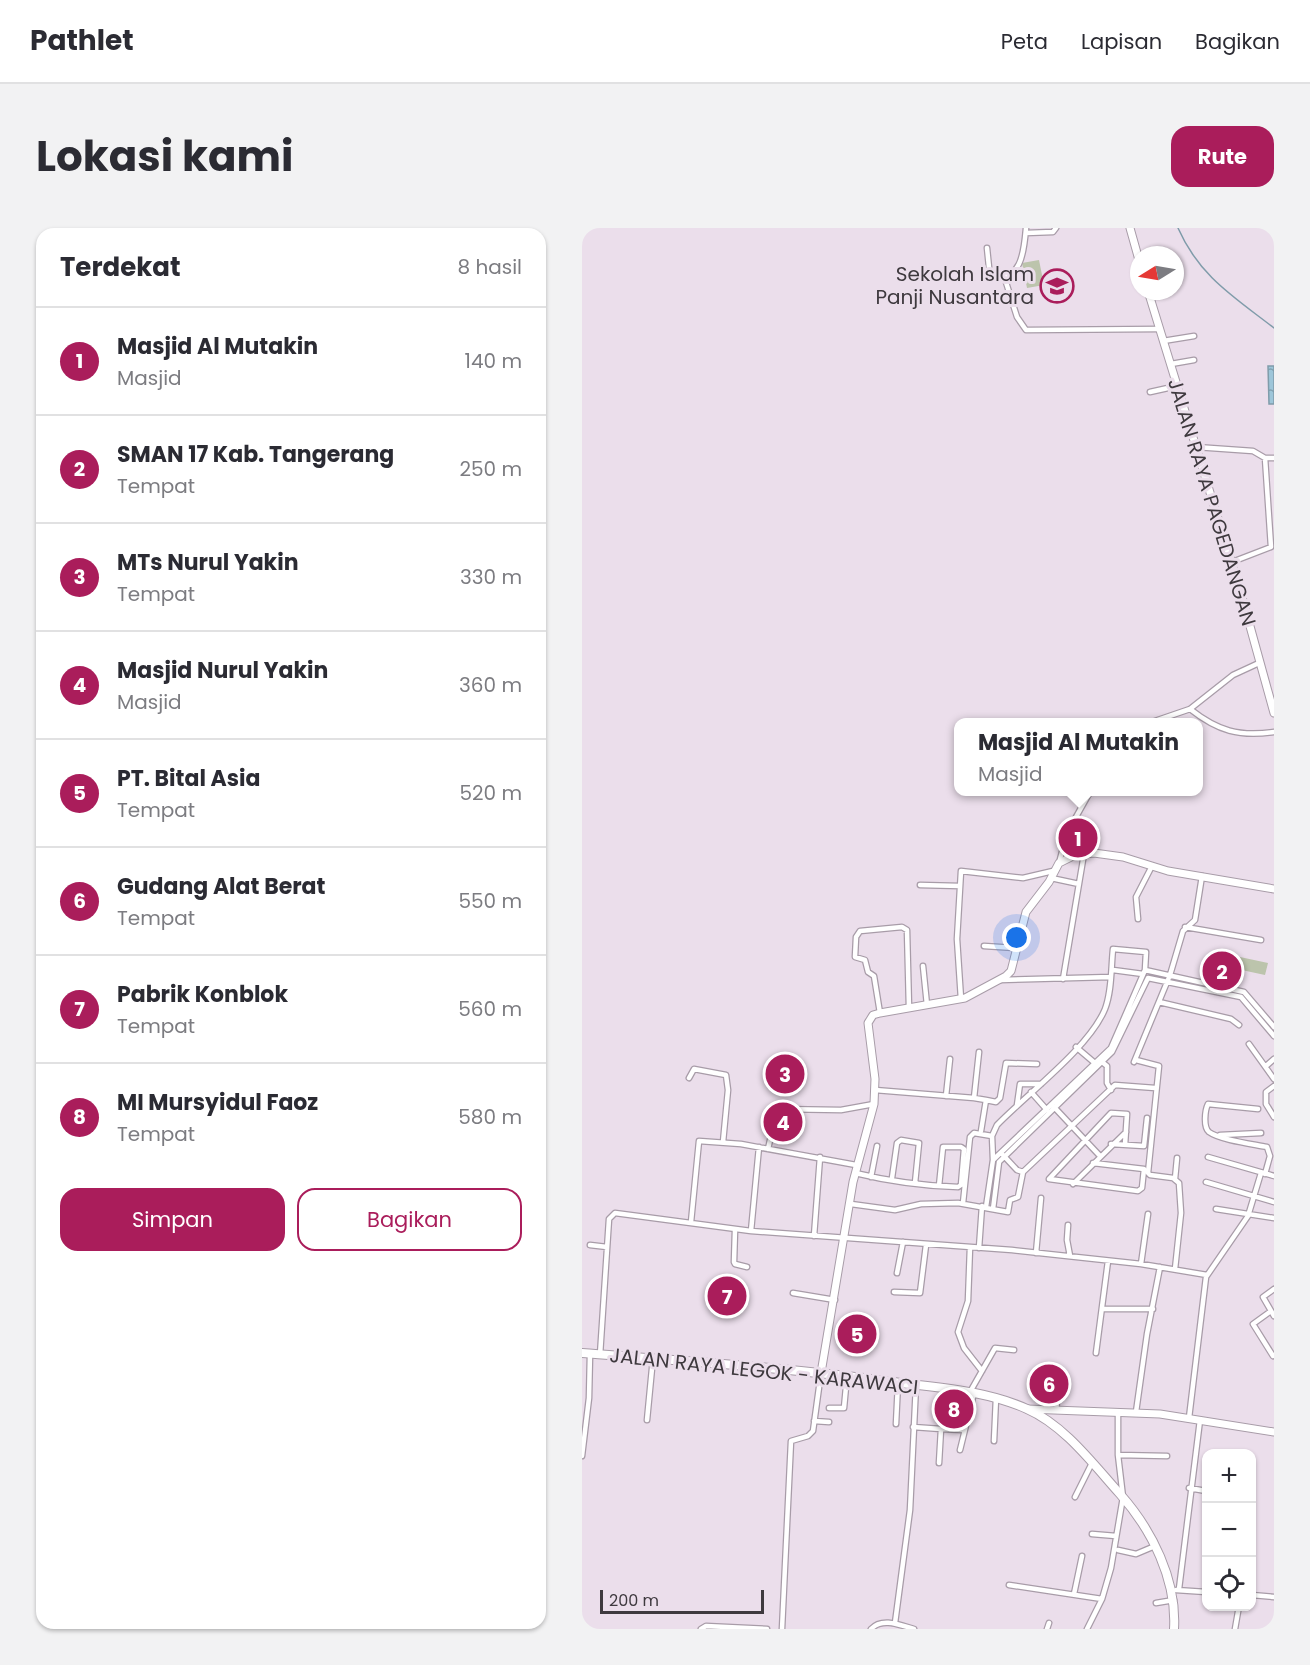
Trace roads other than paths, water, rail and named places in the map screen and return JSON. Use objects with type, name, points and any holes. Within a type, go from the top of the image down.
[{"type":"main road","name":"JALAN RAYA LEGOK - KARAWACI","points":[[586,1353],[847,1376],[972,1393],[996,1398],[1027,1409],[1062,1433],[1123,1497],[1155,1546],[1175,1594],[1174,1629]]},
{"type":"street","points":[[987,248],[988,276],[995,278],[1004,276],[1019,268],[1026,231],[1053,232],[1056,228]]},
{"type":"street","points":[[1130,228],[1135,246]]},
{"type":"street","points":[[1004,276],[1017,317],[1026,330],[1160,329]]},
{"type":"street","name":"JALAN RAYA PAGEDANGAN","points":[[1151,300],[1232,562],[1274,713]]},
{"type":"street","points":[[1163,341],[1194,336]]},
{"type":"street","points":[[1171,364],[1194,360]]},
{"type":"street","points":[[1150,393],[1177,386]]},
{"type":"street","points":[[1196,447],[1253,451],[1265,458],[1274,458]]},
{"type":"street","points":[[1232,562],[1271,551],[1265,458]]},
{"type":"street","points":[[1267,507],[1274,506]]},
{"type":"street","points":[[1166,718],[1190,709],[1233,675],[1259,663]]},
{"type":"street","points":[[1190,709],[1202,718]]},
{"type":"street","points":[[1203,719],[1238,734],[1274,732]]},
{"type":"street","points":[[782,1629],[791,1441],[811,1433],[814,1421],[856,1165],[874,1104],[875,1090],[867,1023],[873,1015],[880,1013],[961,999],[1000,980],[1011,971],[1026,912],[1059,863],[1067,833],[1088,796]]},
{"type":"street","points":[[1059,863],[1084,854],[1123,857],[1152,866],[1274,889]]},
{"type":"street","points":[[1063,979],[1084,854]]},
{"type":"street","points":[[1138,919],[1136,897],[1152,866]]},
{"type":"street","points":[[961,999],[957,939],[962,870],[1023,878],[1052,874],[1079,884]]},
{"type":"street","points":[[1175,1179],[1148,1173],[1159,1066],[1135,1061],[1169,978],[1185,927],[1195,920],[1203,875]]},
{"type":"street","points":[[920,885],[960,886]]},
{"type":"street","points":[[880,1013],[874,976],[868,972],[865,960],[855,957],[858,932],[902,927],[907,930],[909,1008]]},
{"type":"street","points":[[1185,927],[1261,940]]},
{"type":"street","points":[[984,946],[1015,948]]},
{"type":"street","points":[[993,1209],[995,1162],[992,1136],[997,1125],[1076,1047],[1105,1010],[1115,948],[1146,952],[1144,972],[1117,1038],[1098,1064]]},
{"type":"street","points":[[923,966],[927,1005]]},
{"type":"street","points":[[1113,969],[1144,972],[1241,997],[1274,1036]]},
{"type":"street","points":[[1000,980],[1111,977]]},
{"type":"street","points":[[1002,1155],[1054,1107],[1119,1041],[1148,978],[1169,978],[1244,992],[1274,1028]]},
{"type":"street","points":[[1159,1002],[1231,1019],[1239,1025]]},
{"type":"street","points":[[1249,1044],[1274,1079]]},
{"type":"street","points":[[1076,1047],[1098,1064],[1107,1066],[1107,1083],[1111,1090]]},
{"type":"street","points":[[974,1098],[979,1052]]},
{"type":"street","points":[[946,1096],[950,1059]]},
{"type":"street","points":[[1266,1066],[1274,1059]]},
{"type":"street","points":[[875,1090],[974,1098],[996,1102],[1000,1098],[1006,1063],[1037,1064]]},
{"type":"street","points":[[689,1078],[694,1069],[726,1075],[728,1090],[723,1142]]},
{"type":"street","points":[[1017,1105],[1020,1084],[1041,1084]]},
{"type":"street","points":[[851,1204],[895,1210],[921,1204],[963,1203],[1008,1212],[1010,1200],[1018,1197],[1023,1172],[1111,1090],[1117,1085],[1155,1088]]},
{"type":"street","points":[[1274,1086],[1266,1092],[1265,1098],[1274,1117]]},
{"type":"street","points":[[1031,1092],[1047,1110]]},
{"type":"street","points":[[981,1131],[986,1100]]},
{"type":"street","points":[[768,1149],[777,1109],[841,1110],[874,1104]]},
{"type":"street","points":[[1189,1418],[1208,1275],[1248,1216],[1272,1152],[1266,1147],[1209,1132],[1206,1126],[1208,1104],[1258,1109]]},
{"type":"street","points":[[995,1162],[1047,1110],[1054,1107]]},
{"type":"street","points":[[1054,1107],[1100,1156]]},
{"type":"street","points":[[1093,1163],[1144,1170],[1142,1188],[1138,1191],[1049,1179],[1112,1113],[1127,1114],[1125,1145]]},
{"type":"street","points":[[1111,1144],[1144,1145],[1147,1118]]},
{"type":"street","points":[[1073,1184],[1111,1144],[1126,1132]]},
{"type":"street","points":[[963,1203],[970,1137],[974,1133],[992,1136]]},
{"type":"street","points":[[1218,1135],[1261,1133]]},
{"type":"street","points":[[892,1178],[897,1143],[901,1140],[919,1143],[915,1183]]},
{"type":"street","points":[[691,1222],[698,1143],[723,1142],[759,1147],[856,1165]]},
{"type":"street","points":[[871,1177],[877,1146]]},
{"type":"street","points":[[751,1231],[759,1147]]},
{"type":"street","points":[[855,1173],[915,1183],[939,1186],[958,1187],[961,1185],[964,1149],[961,1147],[943,1147],[939,1186]]},
{"type":"street","points":[[1002,1155],[1017,1170],[1023,1172]]},
{"type":"street","points":[[1208,1157],[1274,1176]]},
{"type":"street","points":[[814,1236],[820,1158]]},
{"type":"street","points":[[1174,1269],[1181,1213],[1180,1189],[1175,1179],[1177,1158]]},
{"type":"street","points":[[979,1248],[984,1207],[993,1182]]},
{"type":"street","points":[[1206,1182],[1274,1202]]},
{"type":"street","points":[[1036,1253],[1041,1198]]},
{"type":"street","points":[[1216,1209],[1248,1216],[1274,1218]]},
{"type":"street","points":[[600,1354],[609,1218],[615,1213],[735,1230],[1070,1256],[1208,1275]]},
{"type":"street","points":[[1141,1264],[1148,1214]]},
{"type":"street","points":[[1068,1225],[1066,1240],[1070,1256]]},
{"type":"street","points":[[735,1230],[734,1262],[747,1267]]},
{"type":"street","points":[[897,1273],[903,1242]]},
{"type":"street","points":[[590,1245],[607,1247]]},
{"type":"street","points":[[894,1292],[920,1293],[926,1245]]},
{"type":"street","points":[[970,1247],[968,1301],[958,1332],[964,1348],[982,1371]]},
{"type":"street","points":[[1096,1353],[1108,1261]]},
{"type":"street","points":[[1136,1412],[1160,1267]]},
{"type":"street","points":[[1273,1356],[1253,1324],[1272,1314],[1263,1297],[1274,1289]]},
{"type":"street","points":[[794,1293],[835,1300]]},
{"type":"street","points":[[1101,1309],[1153,1310]]},
{"type":"street","points":[[960,1449],[972,1393],[982,1371],[995,1348],[1014,1350]]},
{"type":"street","points":[[582,1456],[589,1398],[586,1353]]},
{"type":"street","points":[[647,1420],[653,1358]]},
{"type":"street","points":[[829,1408],[844,1408],[847,1376]]},
{"type":"street","points":[[1056,1410],[1059,1378]]},
{"type":"street","points":[[896,1424],[898,1383]]},
{"type":"street","points":[[895,1623],[910,1510],[915,1385]]},
{"type":"street","points":[[994,1441],[996,1398]]},
{"type":"street","points":[[1027,1409],[1136,1412],[1274,1432]]},
{"type":"street","points":[[1087,1629],[1102,1599],[1111,1568],[1123,1497],[1118,1455],[1118,1412]]},
{"type":"street","points":[[1175,1594],[1200,1420]]},
{"type":"street","points":[[814,1421],[829,1422]]},
{"type":"street","points":[[913,1427],[963,1430]]},
{"type":"street","points":[[939,1463],[941,1429]]},
{"type":"street","points":[[1118,1455],[1167,1456]]},
{"type":"street","points":[[1075,1497],[1092,1463]]},
{"type":"street","points":[[1189,1488],[1202,1490]]},
{"type":"street","points":[[1092,1534],[1116,1536]]},
{"type":"street","points":[[1118,1550],[1136,1554],[1155,1546]]},
{"type":"street","points":[[1074,1594],[1082,1556]]},
{"type":"street","points":[[1009,1585],[1102,1599]]},
{"type":"street","points":[[1156,1603],[1175,1594],[1202,1592]]},
{"type":"street","points":[[1256,1595],[1274,1597]]},
{"type":"street","points":[[1235,1629],[1238,1611]]},
{"type":"street","points":[[871,1629],[879,1623],[895,1623],[914,1629]]},
{"type":"street","points":[[702,1629],[706,1626],[767,1629]]},
{"type":"water","points":[[1268,366],[1274,366],[1274,404],[1269,404]]},
{"type":"waterway","points":[[1178,228],[1196,260],[1207,273],[1274,328]]},
{"type":"place","name":"Sekolah Islam Panji Nusantara","points":[[1057,286]]},
{"type":"place","name":"Masjid Al Mutakin","points":[[1078,838]]},
{"type":"place","name":"SMAN 17 Kab. Tangerang","points":[[1222,971]]},
{"type":"place","name":"MTs Nurul Yakin","points":[[785,1074]]},
{"type":"place","name":"Masjid Nurul Yakin","points":[[783,1122]]},
{"type":"place","name":"Pabrik Konblok","points":[[727,1296]]},
{"type":"place","name":"PT. Bital Asia","points":[[857,1334]]},
{"type":"place","name":"Gudang Alat Berat","points":[[1049,1384]]},
{"type":"place","name":"MI Mursyidul Faoz","points":[[954,1409]]}]
